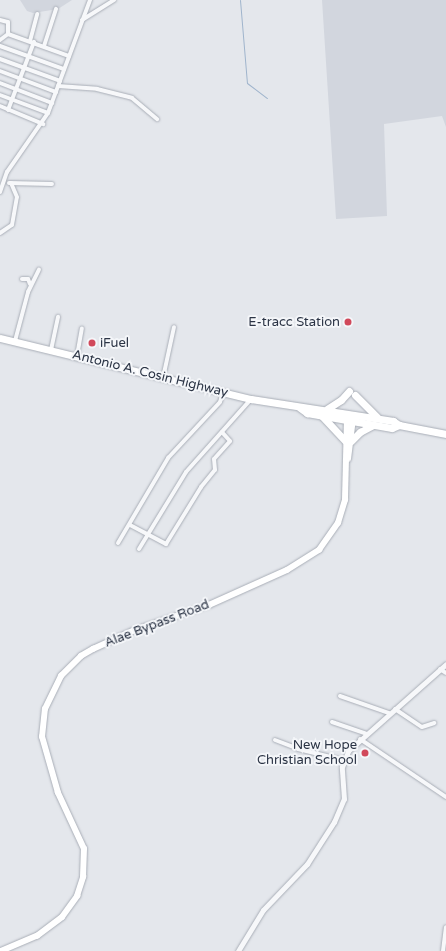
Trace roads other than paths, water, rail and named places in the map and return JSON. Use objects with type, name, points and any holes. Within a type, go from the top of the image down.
[{"type":"highway","name":"Antonio A. Cosin Highway","points":[[0,338],[223,393],[300,408],[308,406],[350,417]]},
{"type":"highway","points":[[322,416],[348,441],[376,421],[352,393],[327,410]]},
{"type":"highway","name":"Antonio A. Cosin Highway","points":[[300,408],[307,413],[322,416],[350,417],[376,421],[392,428],[398,425],[446,434]]},
{"type":"main road","name":"Alae Bypass Road","points":[[1,951],[23,943],[51,927],[71,906],[80,888],[84,849],[58,793],[42,733],[45,709],[61,676],[81,656],[105,644],[135,630],[209,605],[287,570],[312,555],[331,535],[341,517],[345,500],[350,417]]},
{"type":"street","points":[[0,192],[5,182],[7,172],[28,138],[42,124],[48,113],[90,0]]},
{"type":"street","points":[[82,20],[114,0]]},
{"type":"street","points":[[44,46],[56,9]]},
{"type":"street","points":[[8,110],[29,57],[37,14]]},
{"type":"street","points":[[0,20],[8,22],[8,34]]},
{"type":"street","points":[[8,34],[69,56]]},
{"type":"street","points":[[0,40],[8,34]]},
{"type":"street","points":[[0,46],[64,70]]},
{"type":"street","points":[[0,59],[25,68],[59,84],[97,89],[127,96],[139,102],[158,119]]},
{"type":"street","points":[[0,71],[56,92]]},
{"type":"street","points":[[0,83],[52,103]]},
{"type":"street","points":[[0,95],[48,113]]},
{"type":"street","points":[[0,106],[42,124]]},
{"type":"street","points":[[5,182],[52,184]]},
{"type":"street","points":[[0,233],[12,225],[17,197],[11,183]]},
{"type":"street","points":[[15,341],[30,284],[39,269]]},
{"type":"street","points":[[22,279],[28,279],[30,284]]},
{"type":"street","points":[[51,350],[58,317]]},
{"type":"street","points":[[163,378],[174,327]]},
{"type":"street","points":[[77,356],[82,328]]},
{"type":"street","points":[[118,543],[130,525],[168,458],[220,402],[223,393]]},
{"type":"street","points":[[139,549],[186,472],[251,399]]},
{"type":"street","points":[[130,525],[163,545],[167,543],[198,491],[215,470],[214,459],[230,440],[222,432]]},
{"type":"street","points":[[238,951],[263,910],[307,864],[334,822],[344,794],[343,760],[360,739],[446,664]]},
{"type":"street","points":[[440,669],[446,673]]},
{"type":"street","points":[[340,696],[389,713]]},
{"type":"street","points":[[395,708],[422,727],[434,723]]},
{"type":"street","points":[[332,722],[366,734]]},
{"type":"street","points":[[360,739],[446,797]]},
{"type":"street","points":[[275,740],[298,749],[343,760]]},
{"type":"street","points":[[443,951],[446,927]]},
{"type":"waterway","points":[[240,0],[247,83],[267,98]]},
{"type":"place","name":"E-tracc Station","points":[[348,322]]},
{"type":"place","name":"iFuel","points":[[92,343]]},
{"type":"place","name":"New Hope Christian School","points":[[365,753]]}]
